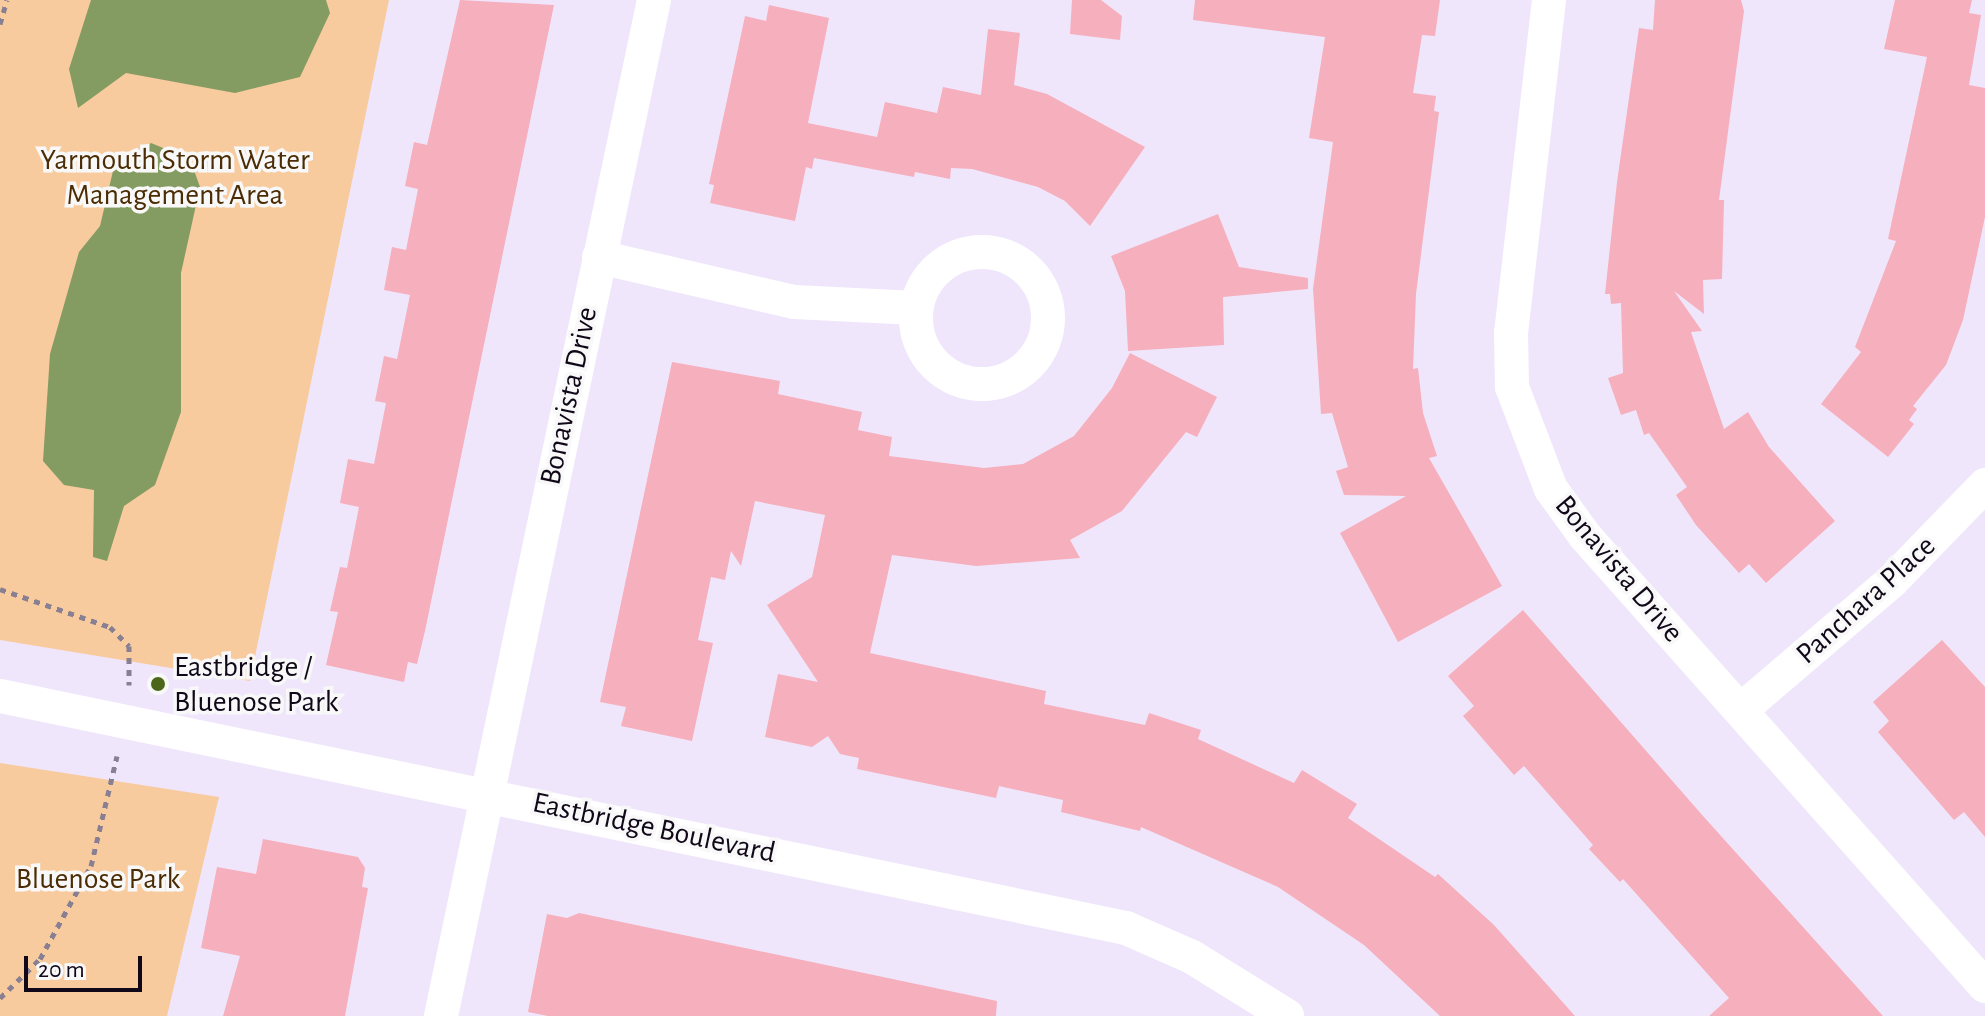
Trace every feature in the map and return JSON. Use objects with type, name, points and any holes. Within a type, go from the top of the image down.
[{"type":"street","name":"Bonavista Drive","points":[[441,1016],[491,793],[654,0]]},
{"type":"street","name":"Bonavista Drive","points":[[1549,0],[1513,278],[1512,387],[1551,489],[1585,536],[1985,986]]},
{"type":"street","points":[[599,257],[794,302],[916,308]]},
{"type":"street","name":"Panchara Place","points":[[1741,710],[1892,581],[1985,485]]},
{"type":"street","name":"Eastbridge Boulevard","points":[[0,696],[491,793],[1126,928],[1192,957],[1287,1016]]},
{"type":"path","points":[[0,24],[7,0]]},
{"type":"path","points":[[0,589],[110,627],[129,646],[129,685]]},
{"type":"path","points":[[0,998],[40,959],[91,866],[119,749]]},
{"type":"green space","name":"Yarmouth Storm Water Management Area","points":[[0,0],[389,0],[250,681],[0,640]]},
{"type":"green space","name":"Bluenose Park","points":[[0,763],[219,797],[167,1016],[0,1016]]},
{"type":"shaded area","points":[[91,0],[326,0],[330,13],[300,77],[235,93],[126,73],[78,108],[69,69]]},
{"type":"shaded area","points":[[151,143],[190,159],[200,187],[181,273],[181,412],[155,485],[124,506],[107,561],[93,557],[94,490],[64,485],[43,461],[50,354],[79,252],[100,226],[113,171]]},
{"type":"building","points":[[460,0],[554,5],[425,631],[417,664],[408,662],[404,682],[326,665],[338,612],[330,611],[340,567],[347,568],[359,507],[340,503],[348,459],[374,464],[386,403],[375,401],[384,356],[397,359],[410,295],[384,290],[392,247],[406,250],[418,189],[405,186],[414,142],[427,145]]},
{"type":"building","points":[[1072,0],[1101,0],[1122,16],[1120,40],[1070,34]]},
{"type":"building","points":[[1195,0],[1440,0],[1435,36],[1422,35],[1413,93],[1436,96],[1434,111],[1439,112],[1416,294],[1413,369],[1418,368],[1423,413],[1437,456],[1429,458],[1502,586],[1398,642],[1340,533],[1406,496],[1344,495],[1336,471],[1348,467],[1332,413],[1321,414],[1313,289],[1333,142],[1309,138],[1325,37],[1193,20]]},
{"type":"building","points":[[1655,0],[1741,0],[1744,11],[1719,200],[1724,200],[1722,279],[1703,280],[1704,314],[1674,291],[1702,331],[1691,332],[1724,429],[1748,412],[1769,447],[1835,521],[1766,583],[1749,564],[1739,573],[1696,525],[1676,495],[1687,487],[1649,433],[1644,435],[1636,410],[1621,415],[1608,378],[1623,373],[1621,303],[1611,304],[1610,294],[1605,294],[1617,182],[1639,28],[1653,30]]},
{"type":"building","points":[[1895,0],[1972,0],[1969,13],[1981,15],[1969,85],[1985,88],[1985,217],[1963,320],[1946,365],[1913,406],[1917,409],[1909,420],[1914,424],[1888,457],[1821,404],[1861,352],[1855,347],[1896,241],[1888,239],[1927,57],[1884,49]]},
{"type":"building","points":[[769,5],[829,18],[808,123],[877,137],[885,102],[937,113],[943,87],[981,95],[988,29],[1020,33],[1014,85],[1047,94],[1145,147],[1090,226],[1065,201],[1038,187],[972,169],[951,168],[950,179],[915,172],[914,177],[814,158],[812,169],[806,167],[795,221],[710,203],[714,185],[709,184],[745,16],[766,21]]},
{"type":"building","points":[[1218,214],[1239,267],[1308,278],[1308,289],[1223,297],[1224,345],[1128,351],[1125,291],[1111,256]]},
{"type":"building","points":[[1130,353],[1217,397],[1197,437],[1186,432],[1122,511],[1070,540],[1080,558],[976,566],[892,555],[870,653],[1046,691],[1044,704],[1145,725],[1149,713],[1201,730],[1198,739],[1294,783],[1302,770],[1357,804],[1348,818],[1435,877],[1438,874],[1494,925],[1575,1016],[1440,1016],[1364,945],[1278,887],[1141,827],[1140,831],[1061,812],[1063,800],[999,786],[996,798],[857,769],[859,758],[840,754],[828,736],[812,747],[765,737],[778,674],[818,682],[767,605],[812,577],[825,515],[755,501],[741,566],[731,551],[725,580],[711,577],[698,640],[713,643],[692,741],[621,726],[626,707],[600,702],[672,362],[780,381],[778,394],[862,412],[858,430],[892,437],[889,456],[984,468],[1023,464],[1074,436],[1112,388]]},
{"type":"building","points":[[1523,610],[1883,1016],[1709,1016],[1729,998],[1623,879],[1620,882],[1589,849],[1593,845],[1524,766],[1514,775],[1463,716],[1474,706],[1448,676]]},
{"type":"building","points":[[1942,640],[1985,687],[1985,837],[1964,812],[1954,820],[1878,732],[1889,721],[1873,702]]},
{"type":"building","points":[[263,839],[358,857],[365,868],[362,887],[368,888],[345,1016],[223,1016],[240,956],[201,948],[217,867],[256,874]]},
{"type":"building","points":[[579,913],[997,1001],[996,1016],[548,1016],[528,1012],[547,914],[567,918]]},
{"type":"place","name":"Eastbridge / Bluenose Park","points":[[158,684]]}]
